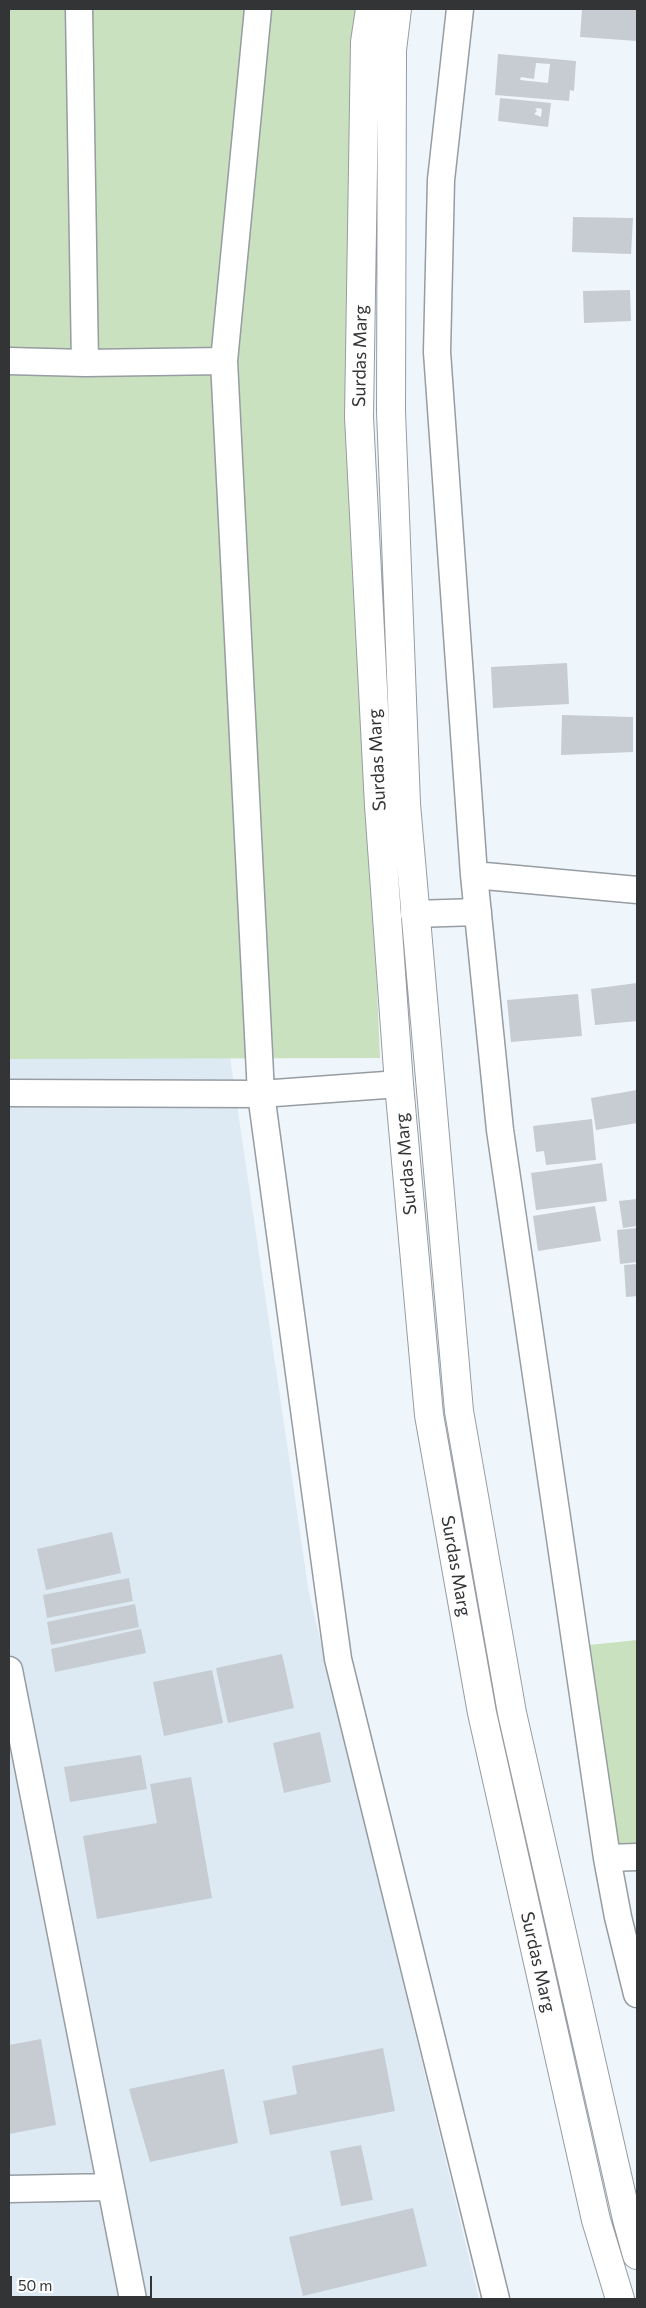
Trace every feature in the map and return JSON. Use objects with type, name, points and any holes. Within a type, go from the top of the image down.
[{"type":"main road","name":"Surdas Marg","points":[[370,9],[365,42],[360,417],[379,806],[399,1084],[429,1415],[477,1684],[596,2220],[620,2299]]},
{"type":"main road","name":"Surdas Marg","points":[[397,9],[392,50],[391,411],[406,804],[429,1083],[462,1431],[512,1713],[624,2209],[637,2255]]},
{"type":"main road","points":[[399,1084],[429,1083]]},
{"type":"street","points":[[80,9],[84,363]]},
{"type":"street","points":[[258,9],[224,361],[262,1094],[338,1659],[496,2299]]},
{"type":"street","points":[[460,9],[441,180],[437,352],[474,875],[500,1130],[607,1858],[618,1917],[637,1994]]},
{"type":"street","points":[[9,361],[84,363],[224,361]]},
{"type":"street","points":[[474,875],[637,890]]},
{"type":"street","points":[[414,914],[478,912]]},
{"type":"street","points":[[9,1093],[262,1094],[399,1084]]},
{"type":"street","points":[[9,1670],[110,2186],[134,2299]]},
{"type":"street","points":[[607,1858],[637,1857]]},
{"type":"street","points":[[9,2189],[110,2186]]},
{"type":"shaded area","points":[[9,9],[225,1023],[309,1593],[479,2299],[9,2299]]},
{"type":"green space","points":[[9,9],[375,9],[350,361],[380,1058],[9,1059]]},
{"type":"green space","points":[[637,1640],[637,1848],[609,1851],[589,1645]]},
{"type":"building","points":[[582,9],[637,9],[637,41],[580,37]]},
{"type":"building","points":[[498,54],[576,61],[574,91],[570,90],[569,101],[495,95]],"holes":[[[536,63],[550,64],[548,83],[520,80],[521,77],[534,79]]]},
{"type":"building","points":[[500,98],[551,103],[548,127],[498,121]],"holes":[[[535,109],[542,109],[541,117],[534,114],[537,111]]]},
{"type":"building","points":[[573,217],[633,218],[631,254],[572,252]]},
{"type":"building","points":[[630,290],[631,321],[584,323],[583,291]]},
{"type":"building","points":[[567,663],[569,704],[493,708],[491,667]]},
{"type":"building","points":[[562,715],[633,717],[633,752],[561,755]]},
{"type":"building","points":[[637,983],[637,1021],[595,1025],[591,989]]},
{"type":"building","points":[[578,994],[582,1036],[511,1042],[507,1000]]},
{"type":"building","points":[[637,1090],[637,1123],[596,1130],[591,1098]]},
{"type":"building","points":[[592,1119],[596,1160],[546,1165],[544,1151],[536,1152],[533,1126]]},
{"type":"building","points":[[602,1163],[607,1201],[536,1210],[531,1173]]},
{"type":"building","points":[[637,1199],[637,1226],[623,1228],[619,1201]]},
{"type":"building","points":[[595,1206],[601,1241],[538,1251],[533,1216]]},
{"type":"building","points":[[637,1228],[637,1262],[620,1264],[617,1230]]},
{"type":"building","points":[[637,1264],[637,1296],[626,1297],[624,1265]]},
{"type":"building","points":[[112,1532],[121,1573],[46,1590],[37,1549]]},
{"type":"building","points":[[129,1578],[133,1601],[47,1618],[43,1595]]},
{"type":"building","points":[[135,1604],[139,1627],[51,1645],[47,1622]]},
{"type":"building","points":[[141,1629],[146,1653],[55,1672],[51,1649]]},
{"type":"building","points":[[282,1654],[294,1708],[228,1723],[216,1668]]},
{"type":"building","points":[[212,1670],[223,1723],[164,1736],[153,1682]]},
{"type":"building","points":[[320,1732],[331,1782],[284,1793],[273,1743]]},
{"type":"building","points":[[141,1755],[147,1789],[70,1802],[64,1767]]},
{"type":"building","points":[[191,1777],[212,1898],[97,1919],[83,1836],[157,1823],[150,1784]]},
{"type":"building","points":[[41,2039],[56,2125],[9,2134],[9,2045]]},
{"type":"building","points":[[383,2048],[395,2111],[270,2135],[263,2101],[297,2094],[292,2066]]},
{"type":"building","points":[[224,2069],[238,2143],[150,2162],[129,2089]]},
{"type":"building","points":[[361,2145],[373,2200],[341,2206],[330,2151]]},
{"type":"building","points":[[413,2208],[427,2266],[303,2296],[289,2237]]}]
